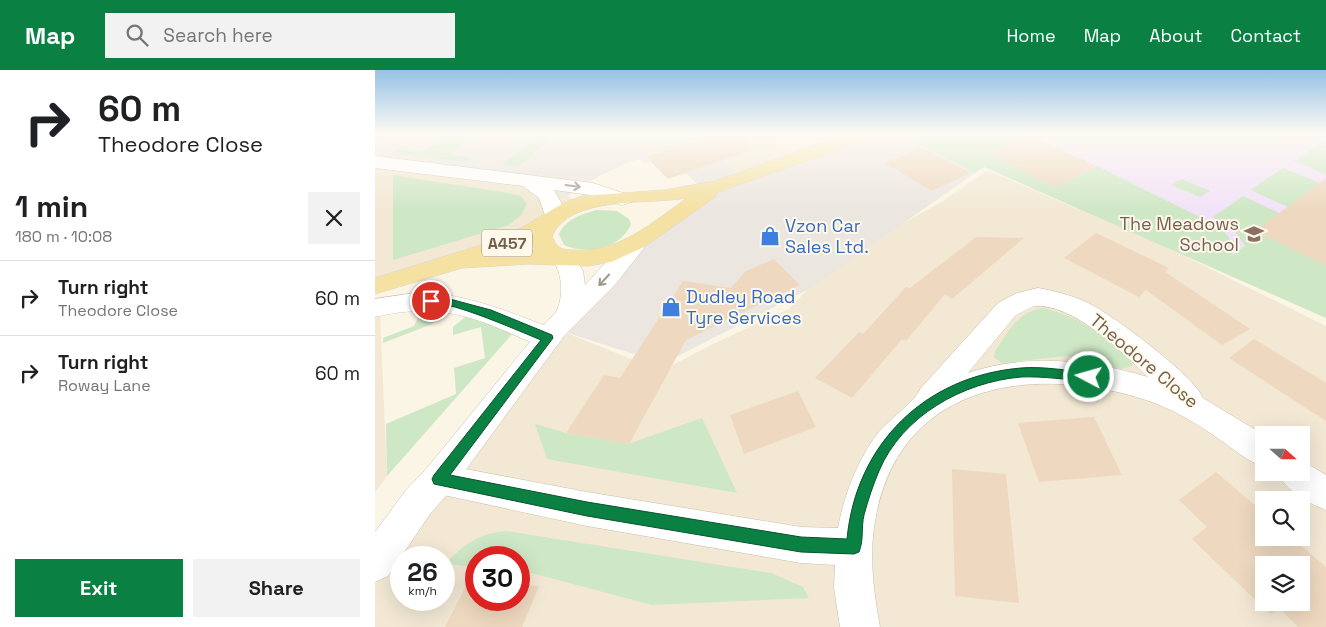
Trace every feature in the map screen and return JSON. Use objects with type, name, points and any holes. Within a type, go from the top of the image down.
[{"type":"main road","points":[[719,186],[639,240],[610,255],[593,259],[561,257],[546,250],[541,236],[552,219],[569,208],[589,200],[664,196],[719,186],[796,159]]},
{"type":"main road","points":[[626,199],[642,204],[650,212],[651,222],[639,240]]},
{"type":"main road","name":"A457","points":[[375,286],[463,261],[525,235],[552,219]]},
{"type":"main road","name":"A457","points":[[463,261],[513,257],[561,257]]},
{"type":"street","points":[[375,162],[525,179],[593,189],[626,199]]},
{"type":"street","points":[[525,179],[543,190],[551,198],[552,219]]},
{"type":"street","points":[[375,564],[418,502],[439,479],[548,338],[605,280],[639,240]]},
{"type":"street","points":[[561,257],[572,269],[574,283],[569,315]]},
{"type":"street","name":"Theodore Close","points":[[913,417],[1007,309],[1022,300],[1038,297],[1076,307],[1103,322],[1215,421]]},
{"type":"street","points":[[375,308],[415,301],[446,301],[487,313],[548,338]]},
{"type":"street","name":"Theodore Close","points":[[860,627],[852,562],[857,516],[873,468],[894,435],[927,405],[952,390],[985,379],[1022,373],[1073,374],[1121,381],[1169,395],[1215,421],[1255,447]]},
{"type":"street","points":[[439,479],[587,509],[801,545],[854,547]]},
{"type":"street","points":[[1306,481],[1326,494]]},
{"type":"shaded area","points":[[375,159],[655,159],[644,163],[639,159],[628,163],[599,176],[567,196],[559,190],[375,162]]},
{"type":"shaded area","points":[[670,159],[722,159],[745,177],[795,159],[948,159],[975,173],[809,289],[678,356],[659,362],[555,329],[705,191]]},
{"type":"shaded area","points":[[722,159],[796,159],[745,177]]},
{"type":"shaded area","name":"The Meadows School","points":[[998,159],[1326,159],[1326,302],[1055,188]]},
{"type":"shaded area","points":[[375,162],[559,190],[579,204],[543,241],[375,286]]},
{"type":"shaded area","points":[[987,170],[1164,246],[1326,326],[1326,627],[375,627],[375,548],[564,332],[661,371],[713,344],[789,309],[812,285],[893,229],[943,201]]},
{"type":"shaded area","points":[[380,314],[387,476],[375,492],[375,315]]},
{"type":"green space","points":[[442,159],[472,159],[467,162]]},
{"type":"green space","points":[[509,159],[527,159],[519,166],[502,165]]},
{"type":"green space","points":[[948,159],[999,159],[1055,188],[1097,166],[1216,225],[1229,237],[1232,255],[1245,246],[1233,228],[1213,217],[1243,196],[1279,213],[1255,231],[1326,265],[1326,318],[984,167],[975,173]]},
{"type":"green space","points":[[1297,159],[1326,159],[1326,174],[1294,161]]},
{"type":"green space","points":[[1283,168],[1320,183],[1288,207],[1250,190]]},
{"type":"green space","points":[[393,175],[508,193],[521,196],[527,204],[521,215],[509,225],[393,260]]},
{"type":"green space","points":[[1182,179],[1210,191],[1200,197],[1171,185]]},
{"type":"green space","points":[[597,210],[617,211],[629,219],[631,224],[619,239],[602,248],[582,249],[564,245],[559,234],[566,224],[580,215]]},
{"type":"green space","points":[[423,308],[443,310],[443,314],[432,324],[383,343],[383,338],[414,326]]},
{"type":"green space","points":[[1043,308],[1070,317],[1090,328],[1131,360],[1132,366],[1121,369],[1066,356],[1002,363],[994,357],[995,351],[1009,330],[1020,318],[1034,310]]},
{"type":"green space","points":[[469,314],[513,333],[387,476],[386,424],[456,394],[454,368],[485,358],[481,327],[453,335],[453,327]]},
{"type":"green space","points":[[702,418],[737,493],[547,459],[535,424],[566,433],[628,444]]},
{"type":"green space","points":[[506,531],[771,573],[803,587],[809,598],[652,605],[530,573],[530,546],[465,546],[480,537]]},
{"type":"green space","points":[[465,546],[465,566],[455,565],[455,554]]},
{"type":"building","points":[[648,159],[726,159],[668,179]]},
{"type":"building","points":[[894,159],[944,159],[970,173],[932,191],[885,163]]},
{"type":"building","points":[[999,159],[1081,159],[1096,166],[1055,188]]},
{"type":"building","points":[[1326,178],[1326,265],[1254,231],[1288,207]]},
{"type":"building","points":[[1096,233],[1169,268],[1165,272],[1250,329],[1222,345],[1146,290],[1139,297],[1064,258]]},
{"type":"building","points":[[976,237],[1024,238],[952,299],[945,294],[906,341],[902,339],[852,398],[815,378],[859,332],[863,334],[906,287],[910,288]]},
{"type":"building","points":[[774,259],[800,285],[686,340],[629,444],[566,433],[604,375],[620,378],[683,281],[731,288],[746,271]]},
{"type":"building","points":[[1254,339],[1326,383],[1326,421],[1229,358]]},
{"type":"building","points":[[798,391],[816,427],[744,454],[730,415]]},
{"type":"building","points":[[1094,417],[1122,475],[1039,482],[1018,423]]},
{"type":"building","points":[[952,469],[1006,474],[1019,603],[955,596]]},
{"type":"building","points":[[1216,472],[1255,505],[1255,546],[1301,546],[1326,567],[1326,627],[1298,627],[1282,611],[1310,611],[1310,556],[1255,556],[1255,600],[1192,539],[1207,527],[1179,500]]},
{"type":"building","points":[[530,586],[539,586],[530,608]]},
{"type":"building","points":[[465,588],[465,611],[529,611],[522,627],[445,627],[453,611],[455,611]]},
{"type":"building","points":[[1267,611],[1276,611],[1271,615]]},
{"type":"place","name":"The Meadows School","points":[[1254,234]]},
{"type":"place","name":"Vzon Car Sales Ltd.","points":[[770,236]]},
{"type":"place","name":"Dudley Road Tyre Services","points":[[671,307]]},
{"type":"route","points":[[431,301],[446,301],[487,313],[548,338],[439,479],[587,509],[801,545],[854,547],[857,516],[873,468],[894,435],[927,405],[952,390],[985,379],[1022,373],[1073,374],[1089,377]]}]
